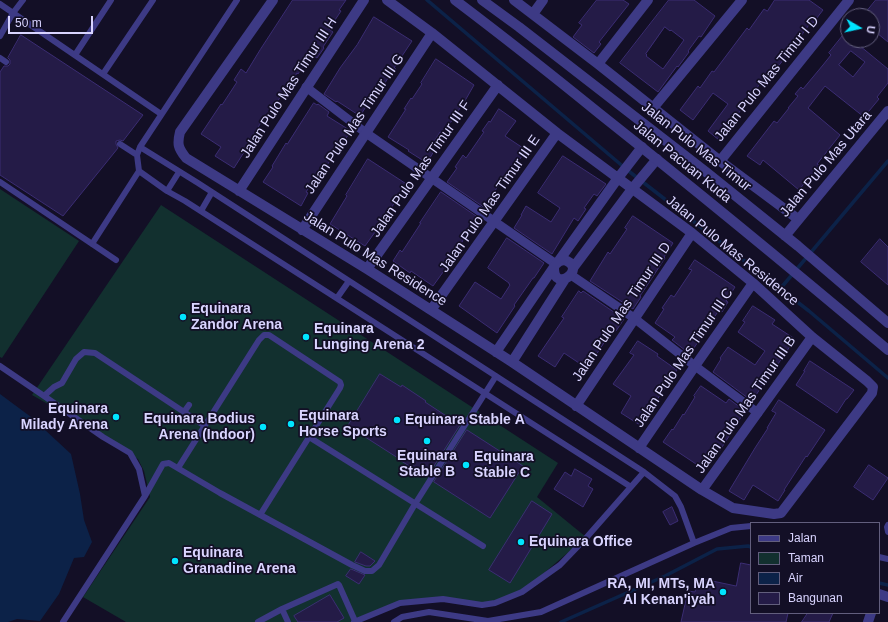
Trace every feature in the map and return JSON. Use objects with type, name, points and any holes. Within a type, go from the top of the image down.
[{"type":"street","name":"Jalan Pulo Mas Residence","points":[[273,0],[180,132],[178,140],[179,150],[186,158],[367,269],[512,362],[702,490],[733,508],[774,514],[781,513],[872,393],[873,387],[812,337],[753,283],[634,186],[557,133],[432,33],[387,0]]},
{"type":"street","name":"Jalan Pulo Mas Timur III H","points":[[239,191],[364,0]]},
{"type":"street","name":"Jalan Pacuan Kuda","points":[[455,0],[503,36],[639,151],[786,265],[888,350]]},
{"type":"street","name":"Jalan Pulo Mas Timur","points":[[482,0],[650,128],[798,246],[888,323]]},
{"type":"street","name":"Jalan Pulo Mas Timur","points":[[514,0],[598,64],[720,161],[798,219]]},
{"type":"street","points":[[533,14],[543,0]]},
{"type":"street","points":[[598,64],[648,0]]},
{"type":"street","points":[[653,108],[742,0]]},
{"type":"street","name":"Jalan Pulo Mas Timur I D","points":[[720,161],[849,0]]},
{"type":"street","name":"Jalan Pulo Mas Timur III G","points":[[302,230],[432,33]]},
{"type":"street","name":"Jalan Pulo Mas Timur III F","points":[[367,269],[498,85]]},
{"type":"street","points":[[306,87],[366,133],[556,265]]},
{"type":"street","name":"Jalan Pulo Mas Utara","points":[[785,236],[888,111]]},
{"type":"street","name":"Jalan Pulo Mas Timur III E","points":[[431,310],[557,133]]},
{"type":"street","points":[[496,352],[556,265],[639,151]]},
{"type":"street","points":[[512,362],[570,274],[634,186],[654,162]]},
{"type":"street","name":"Jalan Pulo Mas Timur III D","points":[[576,406],[692,233]]},
{"type":"street","points":[[562,260],[565,260],[571,264],[570,274],[562,279],[558,278],[554,271],[556,265],[562,260]]},
{"type":"street","points":[[570,274],[634,318],[695,366],[758,412]]},
{"type":"street","name":"Jalan Pulo Mas Timur III C","points":[[639,448],[753,283]]},
{"type":"street","name":"Jalan Pulo Mas Timur III B","points":[[702,490],[812,337]]},
{"type":"lane","points":[[0,36],[23,0]]},
{"type":"lane","points":[[75,55],[111,0]]},
{"type":"lane","points":[[103,74],[152,0]]},
{"type":"lane","points":[[92,244],[139,171],[136,155],[140,147],[237,0]]},
{"type":"lane","points":[[0,4],[161,114]]},
{"type":"lane","points":[[120,144],[136,155]]},
{"type":"lane","points":[[140,147],[212,192],[644,472],[675,496],[681,507],[694,544]]},
{"type":"lane","points":[[139,171],[167,191],[186,200],[631,487]]},
{"type":"lane","points":[[167,191],[179,172]]},
{"type":"lane","points":[[0,182],[116,260]]},
{"type":"lane","points":[[201,211],[212,192]]},
{"type":"lane","points":[[337,298],[349,281]]},
{"type":"lane","points":[[178,468],[260,340],[264,336],[270,335],[340,382],[341,385],[260,515]]},
{"type":"lane","points":[[44,396],[54,387],[62,383],[76,359],[84,352],[95,353],[205,426]]},
{"type":"lane","points":[[0,366],[103,437],[130,453],[139,469],[145,496]]},
{"type":"lane","points":[[63,622],[145,496],[162,464],[169,463],[260,515],[365,571],[372,571],[379,564],[496,376]]},
{"type":"lane","points":[[184,412],[189,405]]},
{"type":"lane","points":[[309,437],[483,546]]},
{"type":"lane","points":[[258,622],[282,609],[338,584],[354,622],[400,603],[444,599],[482,606],[495,603],[522,592],[560,565],[644,472]]},
{"type":"lane","points":[[888,525],[888,532]]},
{"type":"lane","points":[[394,622],[402,617],[429,612],[488,621],[541,612],[731,528],[750,526]]},
{"type":"lane","points":[[282,609],[288,622]]},
{"type":"green space","points":[[0,189],[79,241],[2,358],[0,357]]},
{"type":"green space","name":"Equinara Horse Sports","points":[[161,205],[558,463],[537,497],[586,537],[523,591],[496,602],[483,604],[445,597],[402,601],[351,622],[126,622],[83,597],[150,497],[144,471],[138,459],[83,424],[32,395]]},
{"type":"water","points":[[0,394],[31,417],[71,454],[84,520],[92,542],[84,557],[74,558],[59,594],[40,621],[17,619],[8,622],[0,622]]},
{"type":"building","points":[[293,0],[346,0],[339,10],[341,11],[329,29],[333,32],[323,47],[324,48],[317,58],[311,54],[265,120],[263,119],[234,168],[215,156],[221,147],[201,134],[237,82],[234,80],[241,69],[246,73]]},
{"type":"building","points":[[597,0],[623,0],[629,4],[599,42],[601,44],[594,53],[573,37],[582,25],[579,23]]},
{"type":"building","points":[[669,0],[694,0],[715,16],[701,37],[699,36],[688,51],[689,52],[658,92],[620,63]],"holes":[[[665,27],[670,31],[671,30],[684,40],[663,69],[646,56],[646,54]]]},
{"type":"building","points":[[775,0],[809,0],[823,10],[813,23],[811,22],[793,47],[794,48],[770,77],[767,74],[719,140],[708,131],[728,104],[713,93],[693,120],[680,110],[698,86],[700,88],[712,71],[714,72],[747,28],[749,30],[764,9],[767,11]]},
{"type":"building","points":[[876,0],[888,0],[888,42],[880,36],[880,8],[870,8]]},
{"type":"building","points":[[374,17],[412,41],[394,68],[396,69],[390,79],[388,78],[380,91],[375,88],[365,104],[367,105],[360,116],[324,94]]},
{"type":"building","points":[[21,35],[143,115],[123,141],[116,141],[118,148],[63,216],[0,175],[0,72],[4,66],[8,66],[10,64],[10,60],[8,58]]},
{"type":"building","points":[[840,39],[840,48],[862,48],[888,69],[888,83],[877,97],[879,99],[864,117],[825,86],[808,108],[840,135],[799,190],[763,160],[760,165],[747,156],[774,121],[777,123],[789,108],[798,96],[795,94],[801,87],[803,89],[831,55],[829,53]],"holes":[[[851,51],[865,62],[853,77],[839,65]]]},
{"type":"building","points":[[436,59],[474,85],[443,134],[440,132],[430,148],[434,151],[427,163],[388,137]]},
{"type":"building","points":[[314,103],[317,105],[318,104],[329,112],[327,116],[351,131],[327,165],[325,164],[318,176],[317,175],[306,192],[308,193],[301,206],[263,182],[286,143],[287,144]]},
{"type":"building","points":[[499,109],[516,121],[505,136],[526,150],[520,159],[518,158],[503,179],[490,198],[492,199],[485,208],[447,182],[457,168],[455,167],[463,155],[466,158],[484,132],[482,131]]},
{"type":"building","points":[[563,156],[606,184],[597,196],[594,194],[584,208],[586,209],[578,221],[574,218],[552,254],[514,228],[526,206],[551,222],[560,208],[538,193]]},
{"type":"building","points":[[368,159],[411,187],[404,197],[400,194],[365,246],[330,224]]},
{"type":"building","points":[[441,192],[476,216],[451,261],[433,286],[393,261],[400,250],[402,252]]},
{"type":"building","points":[[633,216],[673,243],[633,309],[590,281],[608,252],[610,254],[627,229],[625,228]]},
{"type":"building","points":[[507,238],[544,263],[514,305],[515,306],[497,333],[459,306],[475,282],[501,299],[510,285],[488,268]]},
{"type":"building","points":[[880,239],[888,247],[888,285],[861,262]]},
{"type":"building","points":[[695,260],[735,287],[726,301],[728,302],[722,312],[719,310],[690,354],[672,340],[675,337],[655,323],[664,309],[662,308],[671,295],[674,297],[692,270],[689,269]]},
{"type":"building","points":[[579,291],[581,293],[583,291],[624,319],[616,331],[613,329],[588,369],[564,353],[555,367],[538,356],[564,318],[562,317]]},
{"type":"building","points":[[753,306],[775,320],[772,324],[795,339],[752,401],[713,372],[721,359],[720,358],[728,347],[755,365],[765,351],[738,332]]},
{"type":"building","points":[[638,341],[658,354],[657,356],[677,370],[640,425],[621,413],[631,396],[613,384],[634,355],[630,353]]},
{"type":"building","points":[[810,361],[854,390],[837,413],[796,385]]},
{"type":"building","points":[[380,374],[401,387],[402,385],[460,425],[427,477],[348,426]]},
{"type":"building","points":[[701,386],[726,403],[729,399],[745,411],[717,455],[715,454],[705,470],[663,442],[683,414],[684,415]]},
{"type":"building","points":[[779,400],[825,430],[807,457],[806,456],[778,501],[753,485],[744,500],[729,491],[768,428],[776,413],[772,411]]},
{"type":"building","points":[[467,430],[523,466],[490,518],[434,482]]},
{"type":"building","points":[[869,465],[888,478],[873,500],[854,487]]},
{"type":"building","points":[[575,469],[592,479],[588,486],[593,489],[583,507],[554,489],[565,472],[571,476]]},
{"type":"building","name":"Equinara Office","points":[[532,501],[552,514],[510,583],[489,570]]},
{"type":"building","points":[[672,507],[678,521],[670,525],[663,512]]},
{"type":"building","points":[[361,552],[375,561],[370,566],[355,562]]},
{"type":"building","name":"RA, MI, MTs, MA Al Kenan'iyah","points":[[741,563],[750,565],[750,614],[788,614],[786,622],[681,622],[688,591],[695,592],[698,578],[736,586]]},
{"type":"building","points":[[351,569],[365,575],[359,584],[346,576]]},
{"type":"building","points":[[330,595],[344,618],[337,622],[298,622],[294,616]]},
{"type":"building","points":[[807,614],[833,614],[829,622],[802,622]]},
{"type":"waterway","points":[[427,0],[626,169],[809,311],[888,378]]},
{"type":"waterway","points":[[780,289],[888,161]]},
{"type":"waterway","points":[[561,622],[665,576],[717,549],[750,547]]},
{"type":"waterway","points":[[880,583],[888,585]]},
{"type":"place","name":"Equinara Zandor Arena","points":[[183,317]]},
{"type":"place","name":"Equinara Lunging Arena 2","points":[[306,337]]},
{"type":"place","name":"Equinara Milady Arena","points":[[116,417]]},
{"type":"place","name":"Equinara Stable A","points":[[397,420]]},
{"type":"place","name":"Equinara Horse Sports","points":[[291,424]]},
{"type":"place","name":"Equinara Bodius Arena (Indoor)","points":[[263,427]]},
{"type":"place","name":"Equinara Stable B","points":[[427,441]]},
{"type":"place","name":"Equinara Stable C","points":[[466,465]]},
{"type":"place","name":"Equinara Office","points":[[521,542]]},
{"type":"place","name":"Equinara Granadine Arena","points":[[175,561]]},
{"type":"place","name":"RA, MI, MTs, MA Al Kenan'iyah","points":[[723,592]]}]
